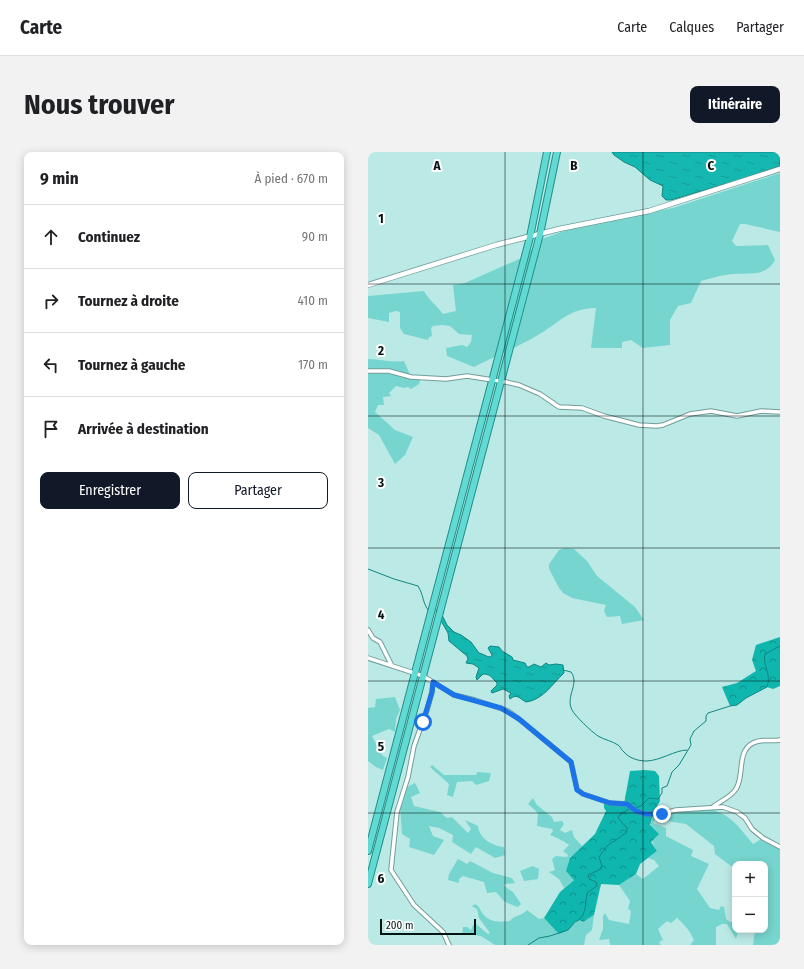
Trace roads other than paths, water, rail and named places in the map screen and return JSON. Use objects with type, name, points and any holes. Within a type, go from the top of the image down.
[{"type":"highway","points":[[368,847],[530,236],[547,152]]},
{"type":"highway","points":[[368,884],[540,234],[557,152]]},
{"type":"street","points":[[368,285],[496,245],[530,236],[649,211],[780,168]]},
{"type":"street","points":[[368,371],[389,371],[421,378],[446,379],[467,376],[500,381],[519,385],[540,394],[559,407],[582,408],[604,416],[639,425],[663,425],[690,414],[711,411],[737,416],[761,411],[780,412]]},
{"type":"street","points":[[368,630],[374,638],[380,642],[391,664]]},
{"type":"street","points":[[368,658],[391,664],[423,676],[454,695],[501,708],[519,719],[571,762],[577,790],[583,794],[610,803],[627,804],[636,811],[645,814],[662,814],[676,810],[724,807],[737,812],[745,818],[757,834],[780,847]]},
{"type":"street","points":[[433,682],[432,692],[414,746],[408,777],[397,812],[391,870],[414,905],[443,932],[449,945]]},
{"type":"street","points":[[711,807],[735,790],[739,784],[744,754],[751,744],[762,740],[773,742],[780,740]]},
{"type":"water","points":[[612,152],[780,152],[780,166],[735,181],[671,200],[666,200],[662,196],[663,186],[650,180],[635,167],[624,162]]},
{"type":"water","points":[[437,609],[444,612],[442,615],[447,625],[454,632],[471,642],[479,653],[491,657],[492,655],[488,648],[490,646],[499,647],[502,651],[512,657],[513,660],[525,663],[527,667],[534,664],[541,667],[546,663],[549,665],[563,665],[564,673],[547,691],[532,701],[526,702],[517,697],[512,697],[510,699],[509,696],[511,693],[503,689],[492,693],[491,691],[497,683],[486,674],[483,674],[477,680],[476,677],[479,668],[473,664],[466,663],[468,659],[467,656],[449,641],[448,633],[436,612]]},
{"type":"waterway","points":[[368,569],[418,586],[428,610]]},
{"type":"waterway","points":[[635,808],[641,806],[649,798],[658,799],[662,793],[662,788],[667,786],[672,772],[679,765],[691,745],[690,739],[694,731],[706,721],[706,716],[708,713],[737,705],[746,698],[767,687],[768,673],[764,658],[765,654],[780,646]]},
{"type":"waterway","points":[[563,670],[571,672],[573,677],[574,681],[570,705],[574,713],[595,734],[618,745],[628,756],[634,759],[651,761],[682,750],[687,750]]},
{"type":"waterway","points":[[528,945],[539,938],[568,930],[583,915],[587,893],[597,886],[596,882],[589,879],[588,875],[601,869],[602,866],[599,857],[607,846],[627,832],[627,828],[618,818],[630,808]]}]
